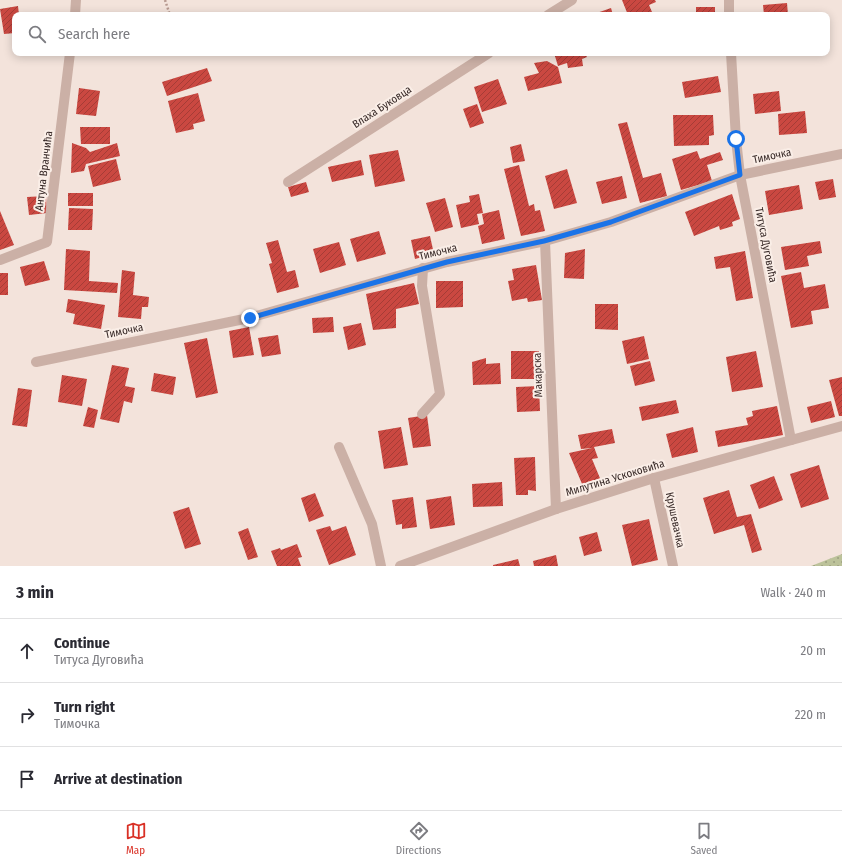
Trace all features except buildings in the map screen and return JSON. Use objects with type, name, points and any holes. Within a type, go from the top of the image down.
[{"type":"street","points":[[75,12],[76,0]]},
{"type":"street","points":[[553,12],[572,0]]},
{"type":"street","points":[[729,0],[729,12]]},
{"type":"street","name":"Антуна Вранчића","points":[[0,260],[47,242],[70,56]]},
{"type":"street","name":"Влаха Буковца","points":[[288,182],[484,56]]},
{"type":"street","name":"Титуса Дуговића","points":[[731,56],[736,139],[740,175],[791,440]]},
{"type":"street","name":"Тимочка","points":[[36,362],[250,318],[423,268],[544,241],[611,222],[740,175],[842,154]]},
{"type":"street","name":"Макарска","points":[[544,241],[556,509]]},
{"type":"street","points":[[422,414],[440,394],[422,286],[423,268]]},
{"type":"street","name":"Милутина Ускоковића","points":[[400,566],[556,509],[654,478],[842,426]]},
{"type":"street","points":[[339,447],[372,524],[381,566]]},
{"type":"street","name":"Крушевачка","points":[[654,478],[673,566]]},
{"type":"path","points":[[165,0],[169,12]]},
{"type":"green space","points":[[842,554],[842,566],[811,566]]},
{"type":"route","points":[[250,318],[447,262],[544,241],[611,222],[740,175],[736,139]]}]
